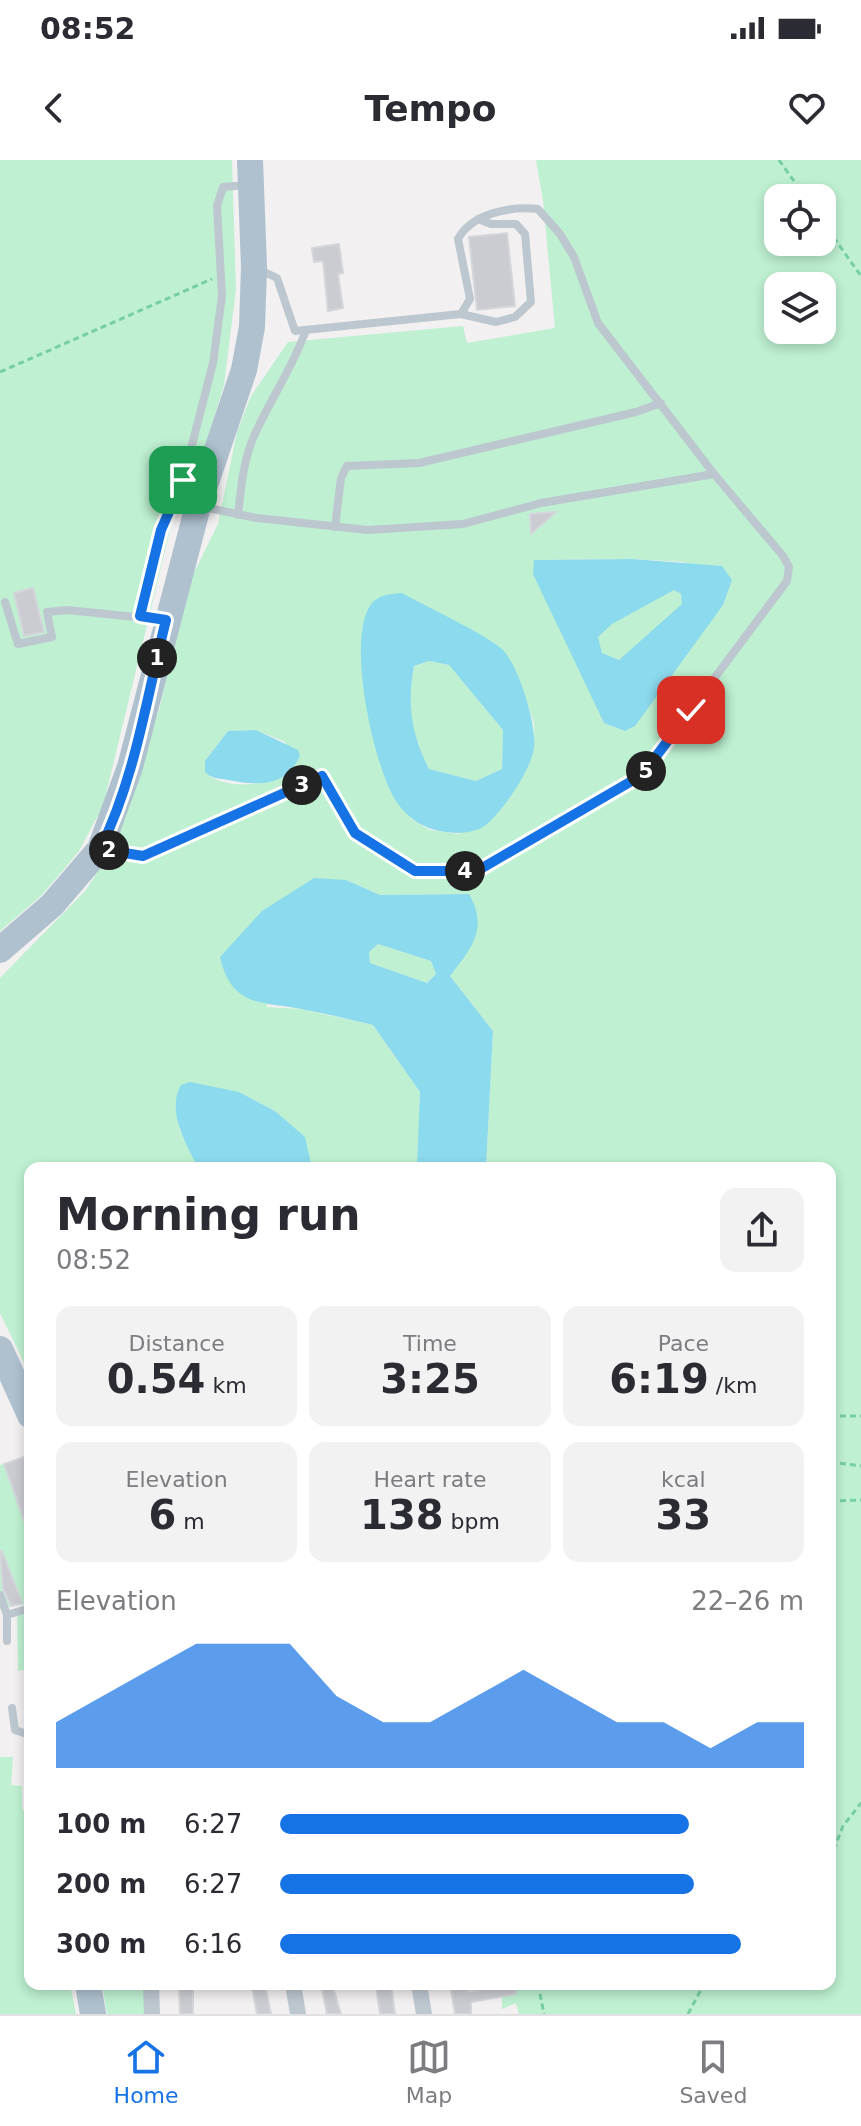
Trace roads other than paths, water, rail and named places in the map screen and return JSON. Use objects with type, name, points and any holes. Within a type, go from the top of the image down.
[{"type":"main road","points":[[0,950],[52,905],[100,849],[111,827],[130,767],[153,618],[198,506],[244,370],[252,327],[251,172]]},
{"type":"main road","points":[[0,1349],[24,1402]]},
{"type":"main road","points":[[89,1990],[93,2014]]},
{"type":"street","points":[[151,1990],[152,2014]]},
{"type":"street","points":[[294,1990],[298,2014]]},
{"type":"street","points":[[420,1990],[424,2014]]},
{"type":"lane","points":[[5,602],[18,644],[52,637],[47,612],[67,610],[153,618],[161,530],[183,480],[213,363],[222,273],[217,206],[223,187],[251,172]]},
{"type":"lane","points":[[100,849],[143,856],[322,776],[355,833],[415,871],[477,871],[642,775],[787,581],[789,567],[783,556],[714,474],[598,323],[574,257],[560,234],[538,209],[503,211],[478,219],[458,239],[470,299],[461,314]]},
{"type":"lane","points":[[254,267],[277,278],[295,331],[461,314],[496,322],[515,317],[531,302],[525,234],[516,224],[491,224],[478,219]]},
{"type":"lane","points":[[238,515],[245,466],[254,437],[295,360],[306,330]]},
{"type":"lane","points":[[335,527],[341,478],[347,466],[419,463],[636,412],[661,403]]},
{"type":"lane","points":[[198,506],[238,515],[368,530],[463,524],[541,503],[714,474]]},
{"type":"lane","points":[[0,1595],[7,1615],[7,1641]]},
{"type":"lane","points":[[7,1615],[24,1610]]},
{"type":"lane","points":[[0,1716],[12,1712],[15,1730],[24,1733]]},
{"type":"water","points":[[633,559],[722,566],[732,580],[723,605],[635,726],[625,731],[604,723],[533,574],[534,560]],"holes":[[[674,590],[681,594],[682,604],[619,660],[602,653],[598,637],[612,624]]]},
{"type":"water","points":[[402,593],[503,650],[515,669],[526,697],[533,725],[532,758],[501,810],[477,830],[445,832],[417,822],[396,801],[379,760],[365,700],[361,640],[365,617],[374,601]],"holes":[[[429,661],[449,665],[503,730],[502,769],[476,781],[429,769],[414,731],[411,706],[414,666]]]},
{"type":"water","points":[[256,730],[298,750],[300,756],[287,774],[270,782],[250,783],[215,778],[205,772],[205,761],[228,731]]},
{"type":"water","points":[[314,878],[346,880],[380,895],[469,894],[477,918],[475,938],[450,976],[493,1031],[486,1162],[417,1162],[420,1092],[373,1025],[251,1000],[232,986],[220,957],[262,911]],"holes":[[[378,944],[431,961],[436,974],[427,983],[370,963],[369,952]]]},
{"type":"water","points":[[190,1082],[239,1092],[275,1111],[305,1137],[311,1162],[195,1162],[183,1138],[177,1116],[177,1095],[181,1085]]}]
